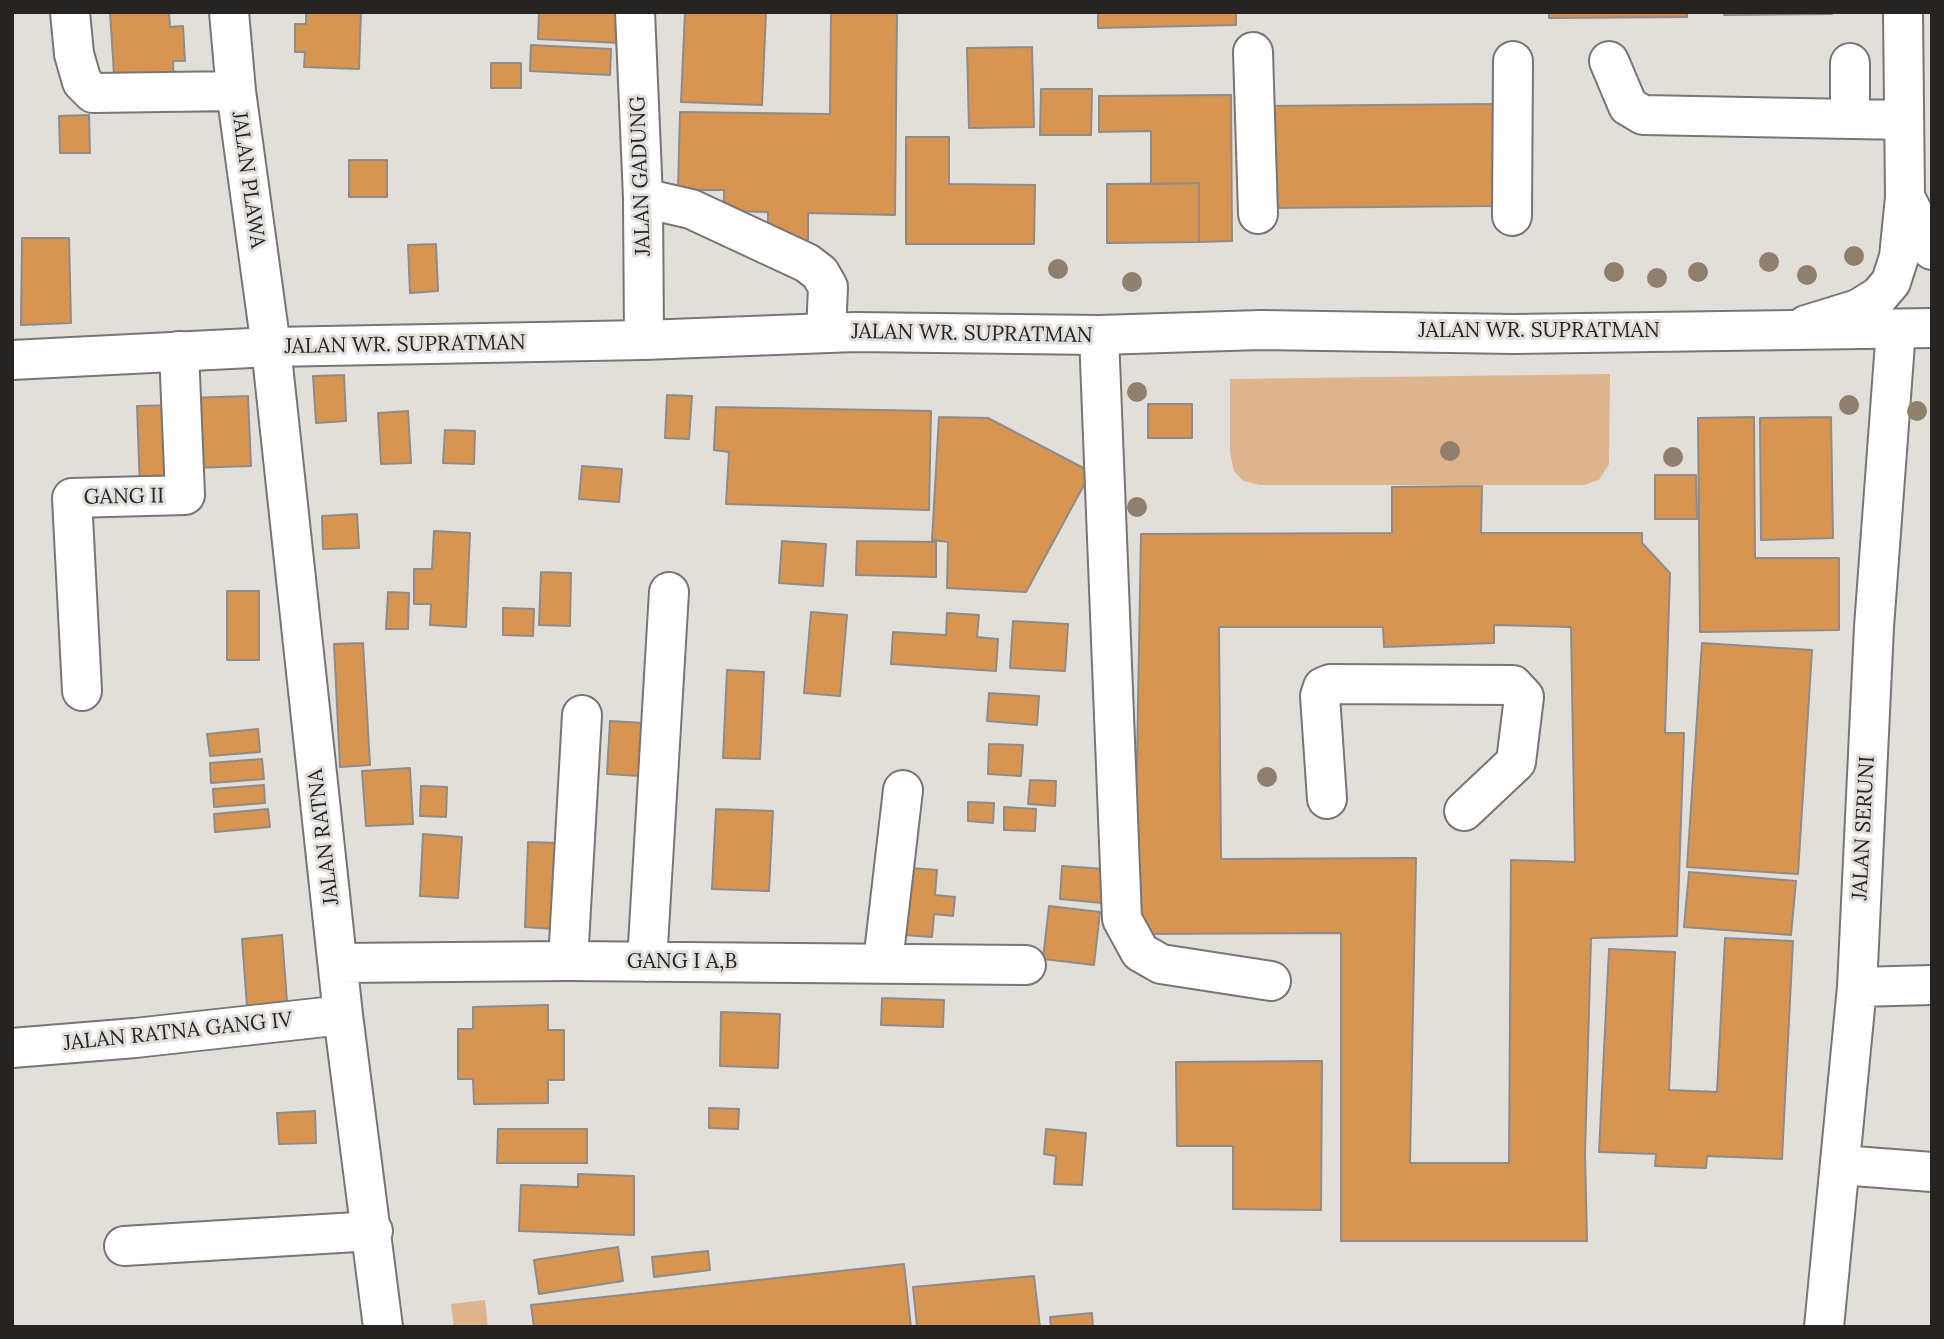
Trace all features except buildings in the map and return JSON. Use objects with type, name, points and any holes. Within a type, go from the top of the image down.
[{"type":"street","points":[[71,12],[74,54],[82,82],[93,93],[236,91]]},
{"type":"street","name":"JALAN PLAWA","points":[[229,12],[236,91],[271,347]]},
{"type":"street","name":"JALAN GADUNG","points":[[635,12],[643,198],[644,340]]},
{"type":"street","points":[[1797,328],[1858,309],[1878,296],[1891,282],[1903,230],[1905,197],[1903,12]]},
{"type":"street","points":[[1253,52],[1258,214]]},
{"type":"street","points":[[1512,216],[1513,61]]},
{"type":"street","points":[[1609,61],[1628,106],[1643,115],[1904,120]]},
{"type":"street","points":[[1850,63],[1850,118]]},
{"type":"street","points":[[1905,197],[1932,250]]},
{"type":"street","points":[[643,198],[691,209],[807,263],[820,273],[828,287],[826,333]]},
{"type":"street","name":"JALAN WR. SUPRATMAN","points":[[12,360],[271,347],[644,340],[826,333],[1099,335],[1261,331],[1514,334],[1797,328],[1914,329]]},
{"type":"street","name":"JALAN SERUNI","points":[[1824,1327],[1857,987],[1874,627],[1914,329]]},
{"type":"street","points":[[1099,335],[1122,919],[1140,952],[1161,964],[1271,981]]},
{"type":"street","name":"JALAN RATNA","points":[[271,347],[343,1015],[373,1231],[383,1327]]},
{"type":"street","name":"GANG II","points":[[82,691],[72,498],[185,495],[179,351]]},
{"type":"street","points":[[647,962],[669,592]]},
{"type":"street","points":[[1327,799],[1320,696],[1323,687],[1330,684],[1513,685],[1524,697],[1516,762],[1464,811]]},
{"type":"street","points":[[568,961],[582,715]]},
{"type":"street","points":[[883,962],[903,790]]},
{"type":"street","name":"GANG I A,B","points":[[338,963],[568,961],[1026,965]]},
{"type":"street","points":[[1857,987],[1932,985]]},
{"type":"street","name":"JALAN RATNA GANG IV","points":[[12,1048],[135,1038],[343,1015]]},
{"type":"street","points":[[1841,1166],[1932,1172]]},
{"type":"street","points":[[124,1246],[373,1231]]},
{"type":"shaded area","points":[[1610,374],[1609,464],[1599,480],[1584,485],[1260,485],[1243,481],[1234,471],[1230,453],[1230,379]]},
{"type":"shaded area","points":[[485,1300],[488,1327],[454,1327],[451,1304]]}]
